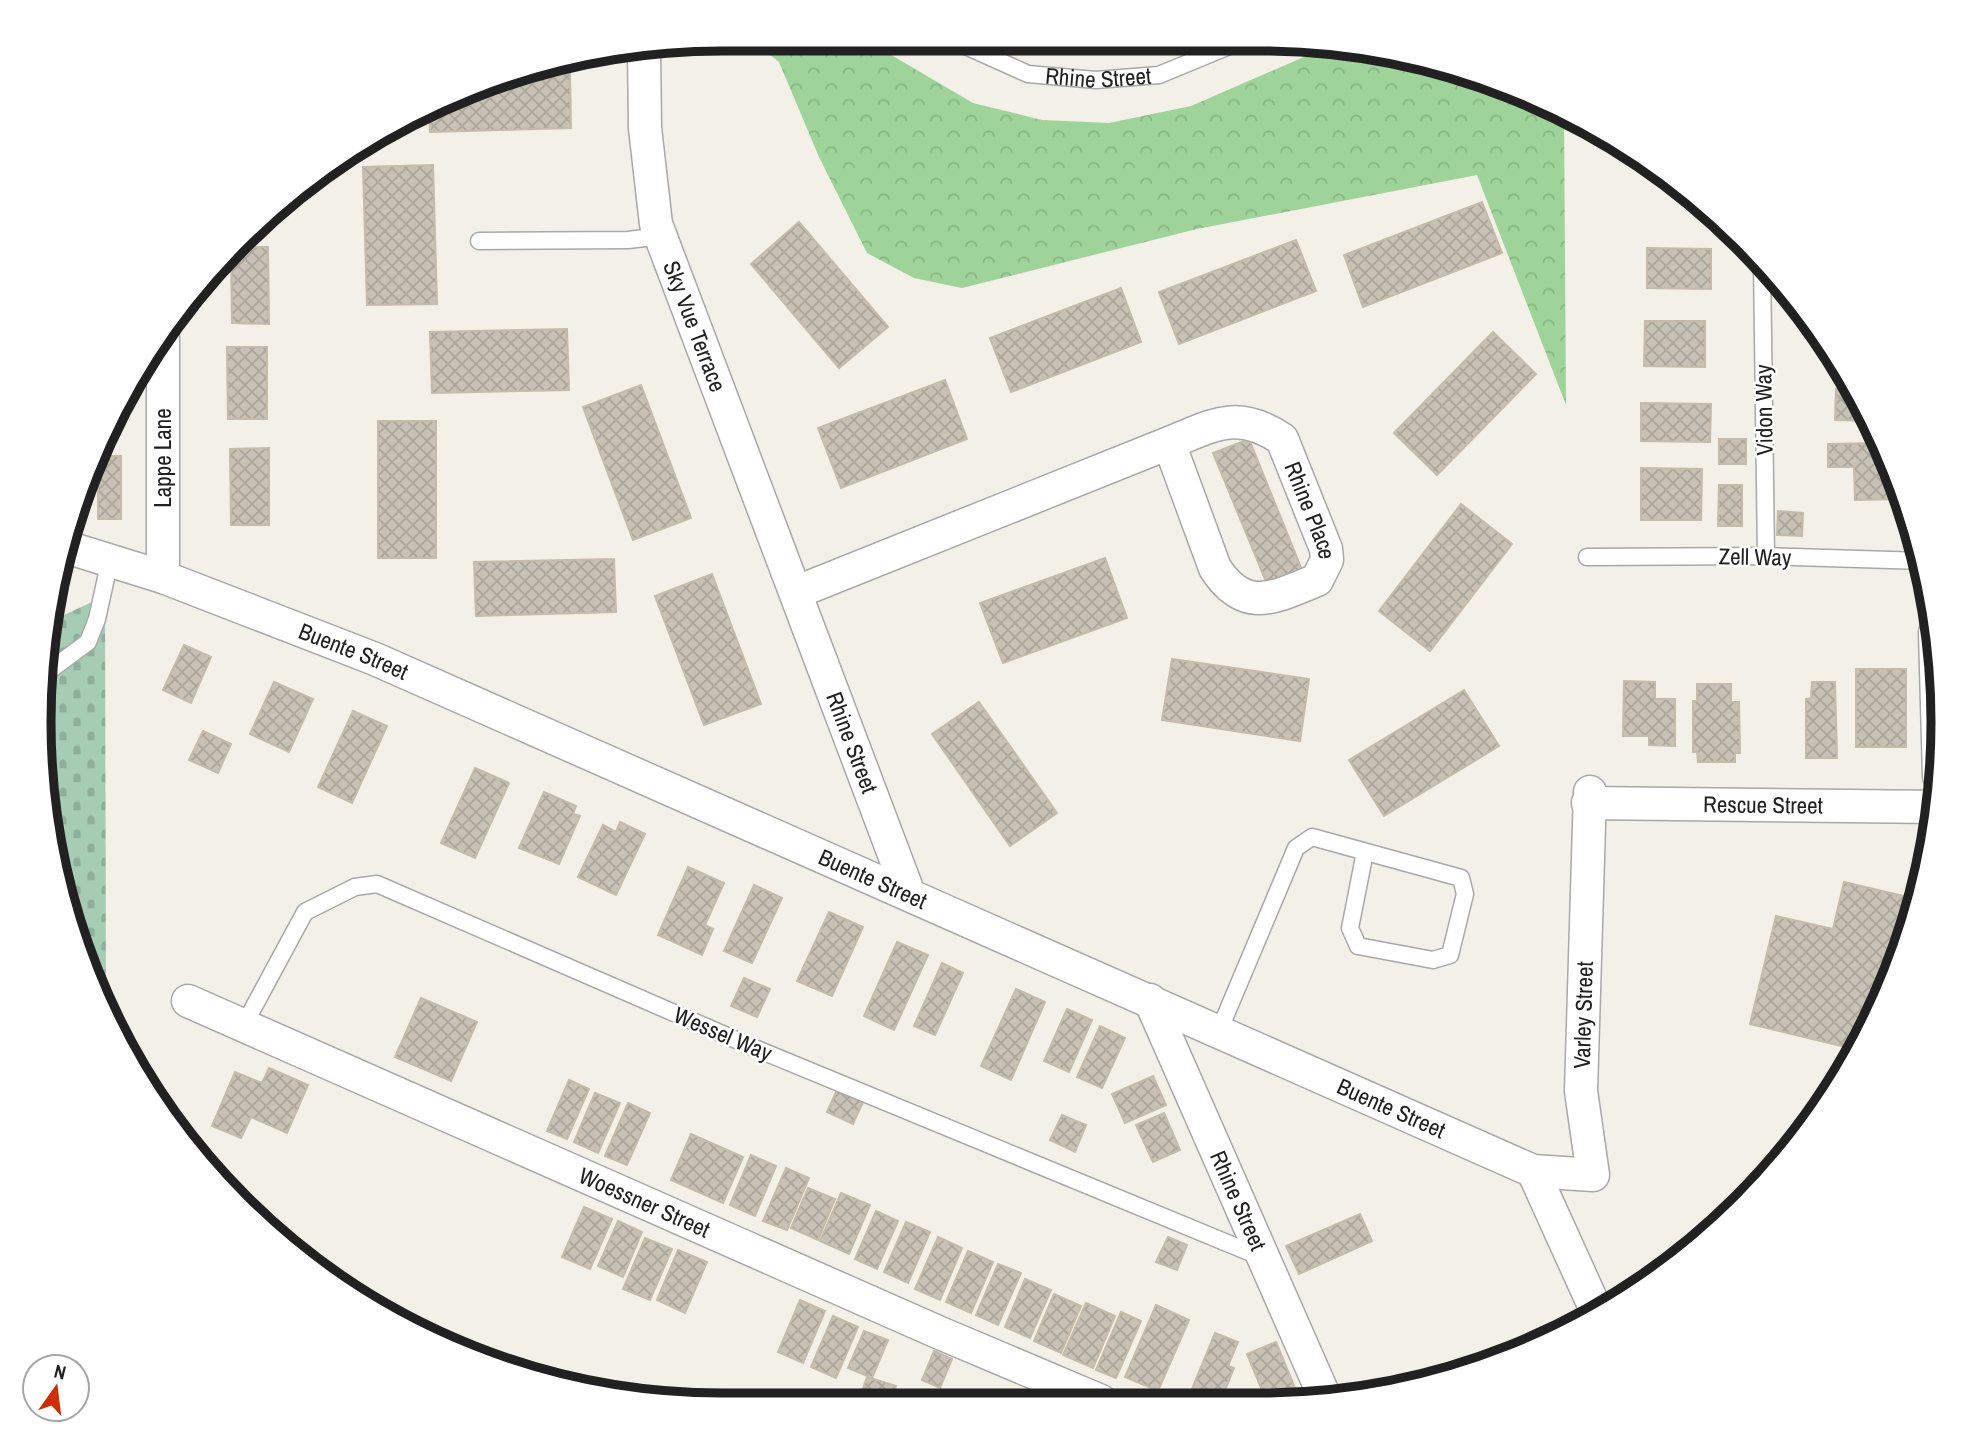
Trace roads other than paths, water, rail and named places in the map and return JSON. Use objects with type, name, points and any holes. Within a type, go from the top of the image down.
[{"type":"street","name":"Sky Vue Terrace","points":[[644,55],[645,128],[656,224],[797,592]]},
{"type":"street","name":"Lappe Lane","points":[[163,351],[163,577]]},
{"type":"street","name":"Rhine Place","points":[[797,592],[1169,443],[1227,420],[1247,422],[1265,428],[1282,439],[1326,549],[1327,560],[1317,580],[1268,600],[1237,592],[1224,582],[1215,568],[1169,443]]},
{"type":"street","name":"Buente Street","points":[[74,549],[163,577],[375,659],[1533,1171]]},
{"type":"street","name":"Rhine Street","points":[[797,592],[909,894]]},
{"type":"street","name":"Rescue Street","points":[[1589,797],[1926,807]]},
{"type":"street","name":"Varley Street","points":[[1533,1171],[1593,1175],[1581,1091],[1589,797]]},
{"type":"street","name":"Woessner Street","points":[[188,1000],[940,1333],[1082,1393]]},
{"type":"street","name":"Rhine Street","points":[[1150,1000],[1322,1390]]},
{"type":"street","points":[[1533,1171],[1594,1304]]},
{"type":"lane","name":"Rhine Street","points":[[978,51],[1028,74],[1096,80],[1159,75],[1215,51]]},
{"type":"lane","points":[[479,241],[628,240],[661,236]]},
{"type":"lane","name":"Vidon Way","points":[[1762,276],[1766,556]]},
{"type":"lane","name":"Zell Way","points":[[1587,556],[1766,556],[1911,561]]},
{"type":"lane","points":[[53,668],[88,642],[97,619],[110,560]]},
{"type":"lane","points":[[1219,1031],[1296,848],[1312,837],[1461,878],[1465,894],[1450,956],[1433,960],[1358,946],[1350,928],[1365,852]]},
{"type":"lane","name":"Wessel Way","points":[[244,1025],[304,912],[355,887],[377,884],[757,1049],[1263,1258]]}]
